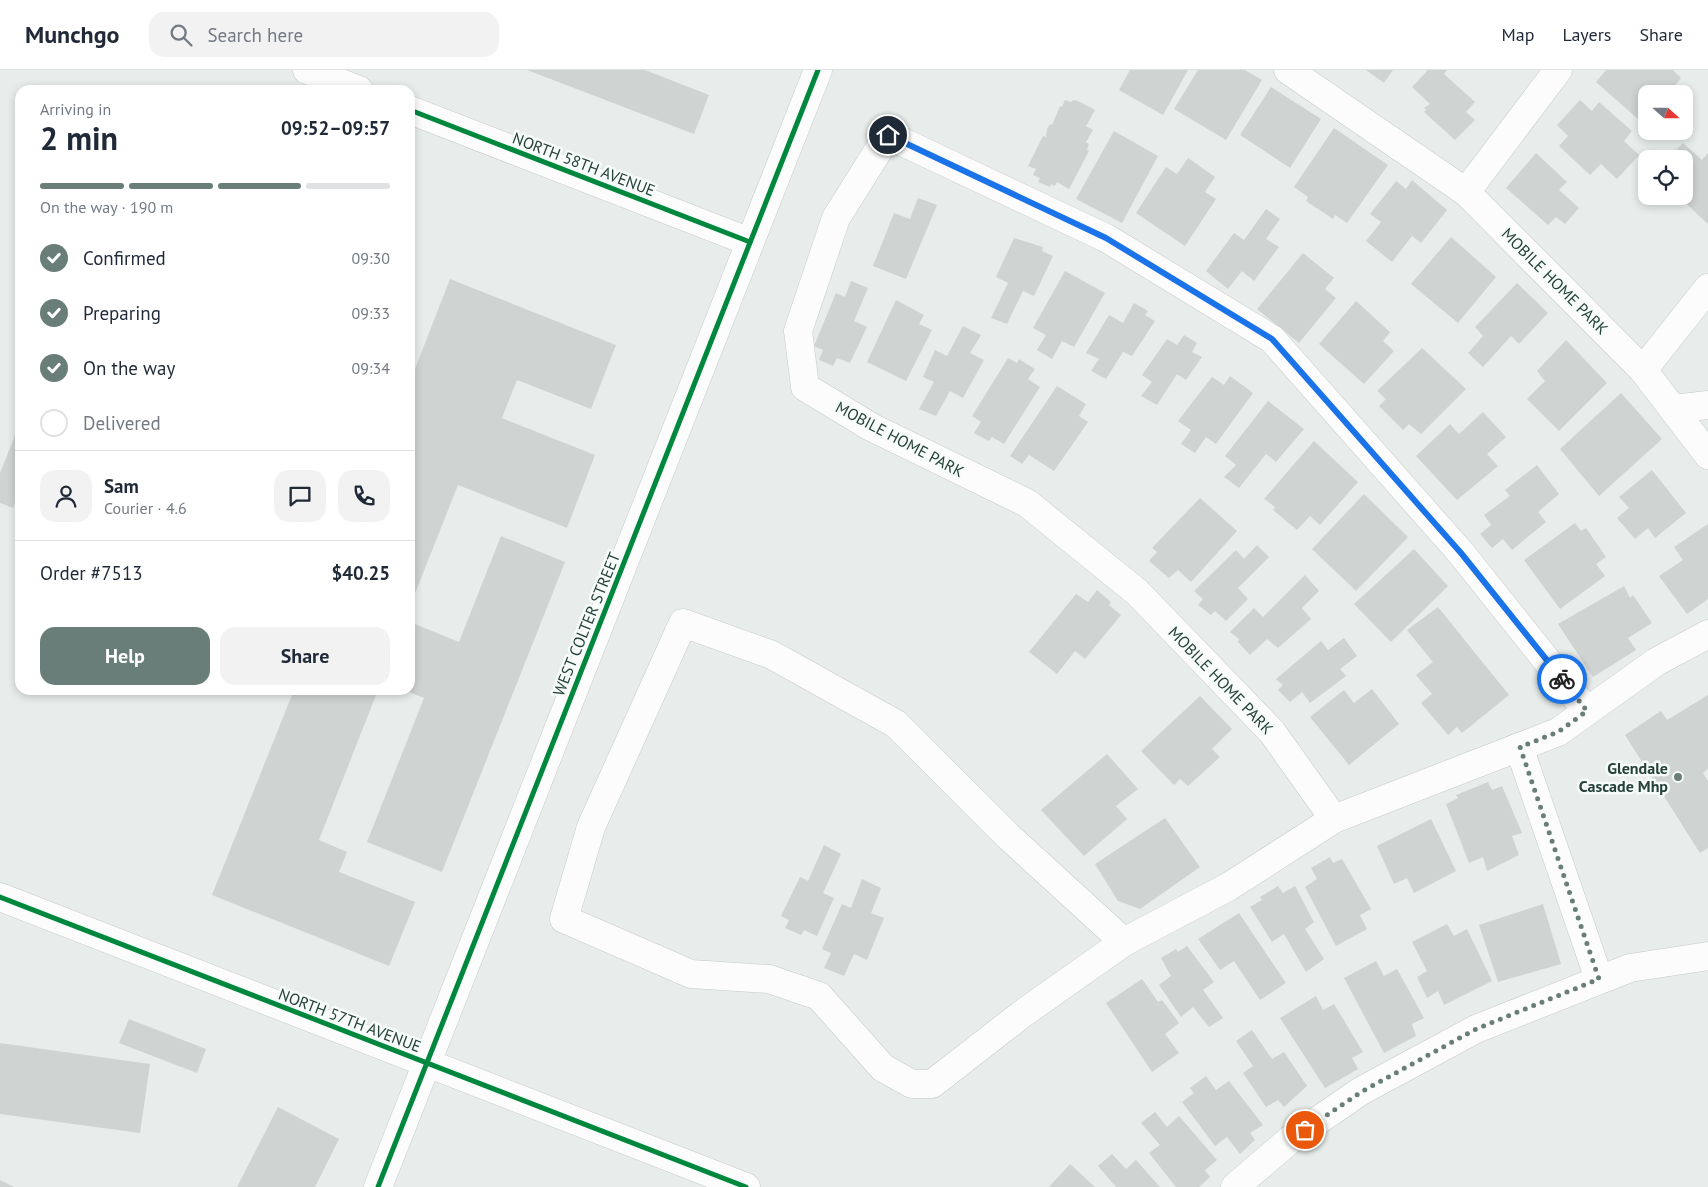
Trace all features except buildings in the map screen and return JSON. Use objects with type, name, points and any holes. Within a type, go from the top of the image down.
[{"type":"street","points":[[308,70],[346,85]]},
{"type":"street","name":"WEST COLTER STREET","points":[[378,1187],[818,70]]},
{"type":"street","name":"MOBILE HOME PARK","points":[[1288,70],[1466,192],[1643,370],[1708,455]]},
{"type":"street","points":[[1466,192],[1558,70]]},
{"type":"street","name":"NORTH 58TH AVENUE","points":[[415,112],[750,242]]},
{"type":"street","name":"MOBILE HOME PARK","points":[[1334,819],[1272,732],[1129,586],[1027,503],[871,427],[805,387],[798,331],[836,218],[888,135],[1106,238],[1272,339],[1461,553],[1587,711]]},
{"type":"street","points":[[1643,370],[1708,288]]},
{"type":"street","points":[[1673,409],[1708,405]]},
{"type":"street","points":[[1124,942],[1008,836],[896,724],[772,655],[682,623],[591,827],[564,919],[691,974],[769,979],[819,996],[883,1068],[912,1084],[932,1084],[1022,1014],[1124,942],[1228,887],[1334,819],[1558,732],[1656,662],[1708,634]]},
{"type":"street","points":[[1520,747],[1599,979]]},
{"type":"street","name":"NORTH 57TH AVENUE","points":[[0,897],[746,1187]]},
{"type":"street","points":[[1234,1187],[1291,1139],[1361,1092],[1476,1029],[1630,968],[1707,961]]},
{"type":"cycle path","points":[[378,1187],[818,70]]},
{"type":"cycle path","points":[[415,112],[750,242]]},
{"type":"cycle path","points":[[0,897],[746,1187]]},
{"type":"way so far","points":[[1305,1130],[1361,1092],[1476,1029],[1599,979],[1520,747],[1558,732],[1587,711],[1562,679]]},
{"type":"place","name":"Glendale Cascade Mhp","points":[[1678,777]]},
{"type":"route","points":[[888,135],[1106,238],[1272,339],[1461,553],[1562,679]]}]
